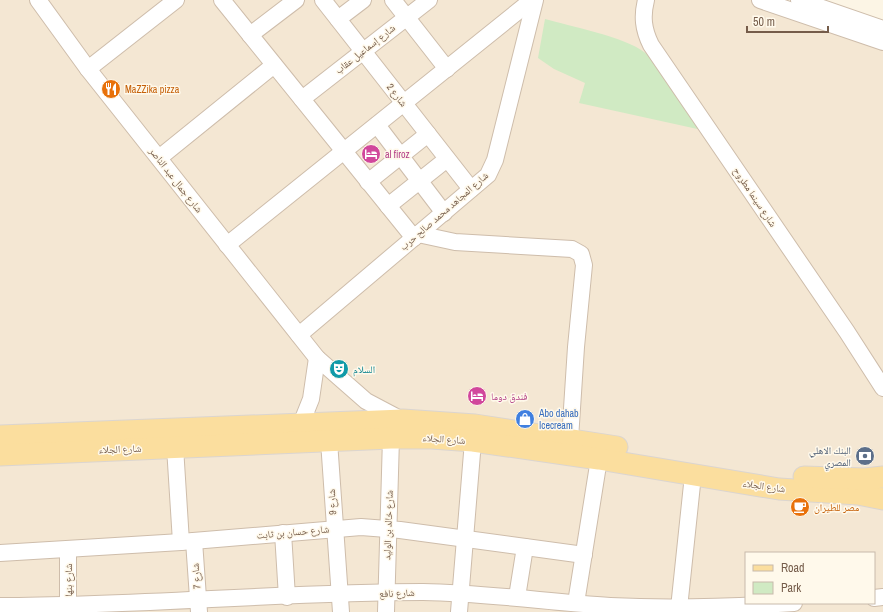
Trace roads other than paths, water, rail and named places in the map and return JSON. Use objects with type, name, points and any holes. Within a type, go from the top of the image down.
[{"type":"main road","name":"شارع الجلاء","points":[[0,436],[404,420],[467,424],[570,439],[743,470],[782,475],[865,478],[883,477]]},
{"type":"main road","name":"شارع الجلاء","points":[[0,455],[391,438],[432,438],[473,441],[599,459],[779,489],[858,494],[883,499]]},
{"type":"street","name":"شارع جمال عبد الناصر","points":[[38,0],[88,69],[317,358],[361,397],[404,420]]},
{"type":"street","points":[[88,69],[176,0]]},
{"type":"street","points":[[222,0],[368,182],[416,236],[454,242],[572,249],[581,254],[584,265],[576,347],[570,439]]},
{"type":"street","points":[[250,35],[296,0]]},
{"type":"street","name":"شارع 2","points":[[323,0],[471,190]]},
{"type":"street","points":[[338,19],[363,0]]},
{"type":"street","points":[[393,0],[447,69]]},
{"type":"street","name":"شارع إسماعيل عقاب","points":[[302,99],[429,0]]},
{"type":"street","name":"شارع سينما مطروح","points":[[646,0],[643,18],[644,27],[651,45],[847,332],[883,388]]},
{"type":"street","points":[[760,0],[883,42]]},
{"type":"street","points":[[799,0],[883,29]]},
{"type":"street","points":[[227,245],[404,104],[529,1]]},
{"type":"street","name":"شارع المجاهد محمد صالح حرب","points":[[299,335],[488,175],[496,160],[529,1]]},
{"type":"street","points":[[159,158],[274,65]]},
{"type":"street","points":[[377,125],[444,213]]},
{"type":"street","points":[[368,182],[428,134]]},
{"type":"street","points":[[388,206],[447,159]]},
{"type":"street","points":[[293,443],[302,424],[314,386],[317,358]]},
{"type":"street","name":"شارع خالد بن الوليد","points":[[386,612],[391,438]]},
{"type":"street","name":"شارع 9","points":[[329,441],[341,612]]},
{"type":"street","points":[[459,612],[473,441]]},
{"type":"street","name":"شارع 7","points":[[174,447],[187,542],[199,606]]},
{"type":"street","points":[[576,603],[599,459]]},
{"type":"street","points":[[679,608],[693,475]]},
{"type":"street","name":"شارع حسان بن ثابت","points":[[0,553],[187,542],[334,528],[388,528],[584,555]]},
{"type":"street","points":[[283,533],[287,596]]},
{"type":"street","points":[[517,598],[525,547]]},
{"type":"street","name":"شارع بنها","points":[[68,549],[68,609]]},
{"type":"street","name":"شارع نافع","points":[[0,606],[68,609],[136,608],[199,606],[287,596],[460,593],[517,598],[540,606],[576,603],[679,608],[778,604]]},
{"type":"place","name":"MaZZika pizza","points":[[111,89]]},
{"type":"place","name":"al firoz","points":[[371,154]]},
{"type":"place","name":"السلام","points":[[339,369]]},
{"type":"place","name":"فندق دوما","points":[[477,396]]},
{"type":"place","name":"Abo dahab Icecream","points":[[525,419]]},
{"type":"place","name":"البنك الاهلي المصري","points":[[865,456]]},
{"type":"place","name":"مصر للطيران","points":[[800,507]]}]
